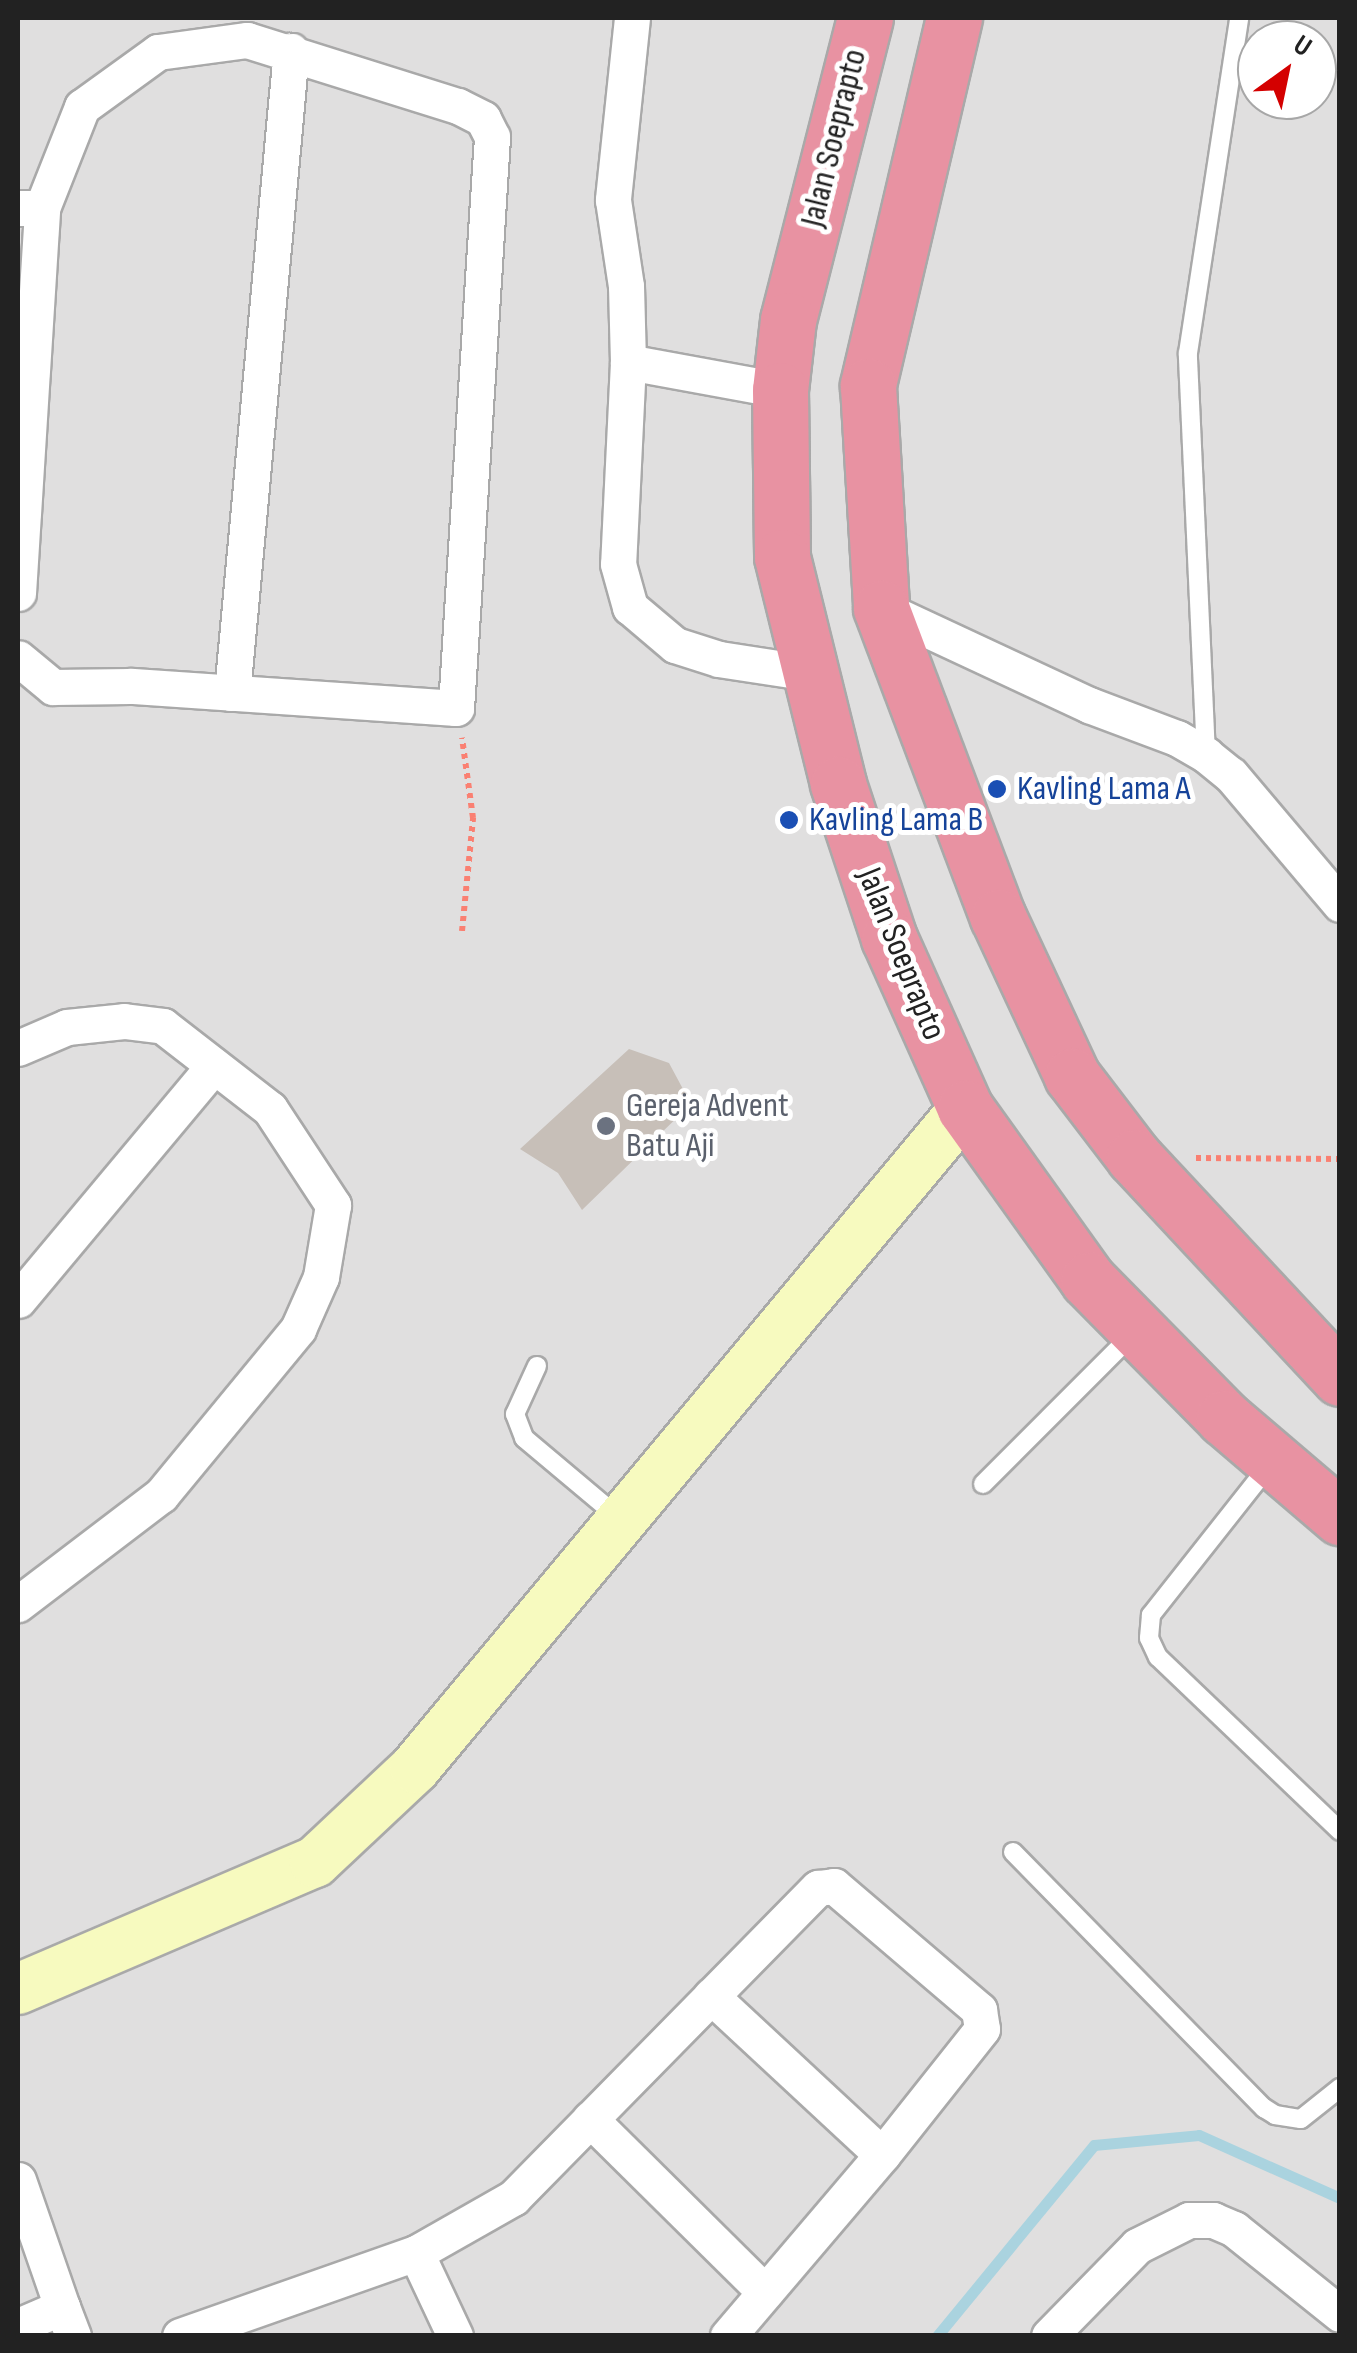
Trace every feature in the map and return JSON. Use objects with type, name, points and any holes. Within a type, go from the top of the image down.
[{"type":"highway","name":"Jalan Soeprapto","points":[[864,18],[788,320],[780,390],[782,557],[838,784],[890,938],[965,1108],[1088,1280],[1224,1418],[1340,1516]]},
{"type":"highway","points":[[954,18],[868,386],[881,608],[998,917],[1072,1076],[1134,1157],[1340,1378]]},
{"type":"street","points":[[632,18],[613,200],[626,286],[628,362],[618,564],[630,607],[675,645],[719,659],[811,673]]},
{"type":"street","points":[[18,593],[30,208],[82,107],[158,52],[247,40],[458,106],[483,119],[492,137],[456,708],[232,693],[53,687],[18,658]]},
{"type":"street","points":[[232,693],[290,51]]},
{"type":"street","points":[[628,362],[780,390]]},
{"type":"street","points":[[881,608],[1090,705],[1177,738],[1206,756],[1231,775],[1340,904]]},
{"type":"street","points":[[18,1048],[67,1027],[124,1021],[163,1026],[270,1109],[333,1204],[321,1277],[298,1328],[160,1495],[18,1604]]},
{"type":"street","points":[[18,1300],[214,1066]]},
{"type":"street","points":[[18,1989],[315,1862],[415,1768],[965,1108]]},
{"type":"street","points":[[180,2336],[255,2323],[416,2254],[513,2198],[818,1888],[826,1885],[843,1890],[979,2010],[983,2018],[978,2038],[728,2336]]},
{"type":"street","points":[[711,1996],[882,2155]]},
{"type":"street","points":[[590,2119],[765,2292]]},
{"type":"street","points":[[18,2180],[68,2321],[18,2326]]},
{"type":"street","points":[[1049,2336],[1137,2246],[1189,2220],[1213,2220],[1247,2238],[1340,2314]]},
{"type":"street","points":[[416,2254],[456,2336]]},
{"type":"lane","points":[[1206,756],[1188,353],[1239,18]]},
{"type":"lane","points":[[983,1484],[1137,1330]]},
{"type":"lane","points":[[537,1366],[514,1414],[524,1438],[622,1520]]},
{"type":"lane","points":[[1273,1460],[1151,1616],[1148,1638],[1158,1657],[1340,1831]]},
{"type":"lane","points":[[1012,1852],[1264,2108],[1275,2115],[1301,2119],[1340,2088]]},
{"type":"path","points":[[456,708],[473,818],[462,931]]},
{"type":"path","points":[[1134,1157],[1340,1159]]},
{"type":"shaded area","points":[[18,18],[1339,18],[1339,2335],[18,2335]]},
{"type":"building","name":"Gereja Advent Batu Aji","points":[[629,1049],[669,1063],[691,1104],[582,1210],[558,1173],[520,1149]]},
{"type":"waterway","points":[[937,2336],[1094,2145],[1199,2135],[1340,2198]]},
{"type":"place","name":"Kavling Lama A","points":[[997,789]]},
{"type":"place","name":"Kavling Lama B","points":[[789,820]]},
{"type":"place","name":"Gereja Advent Batu Aji","points":[[606,1126]]}]
